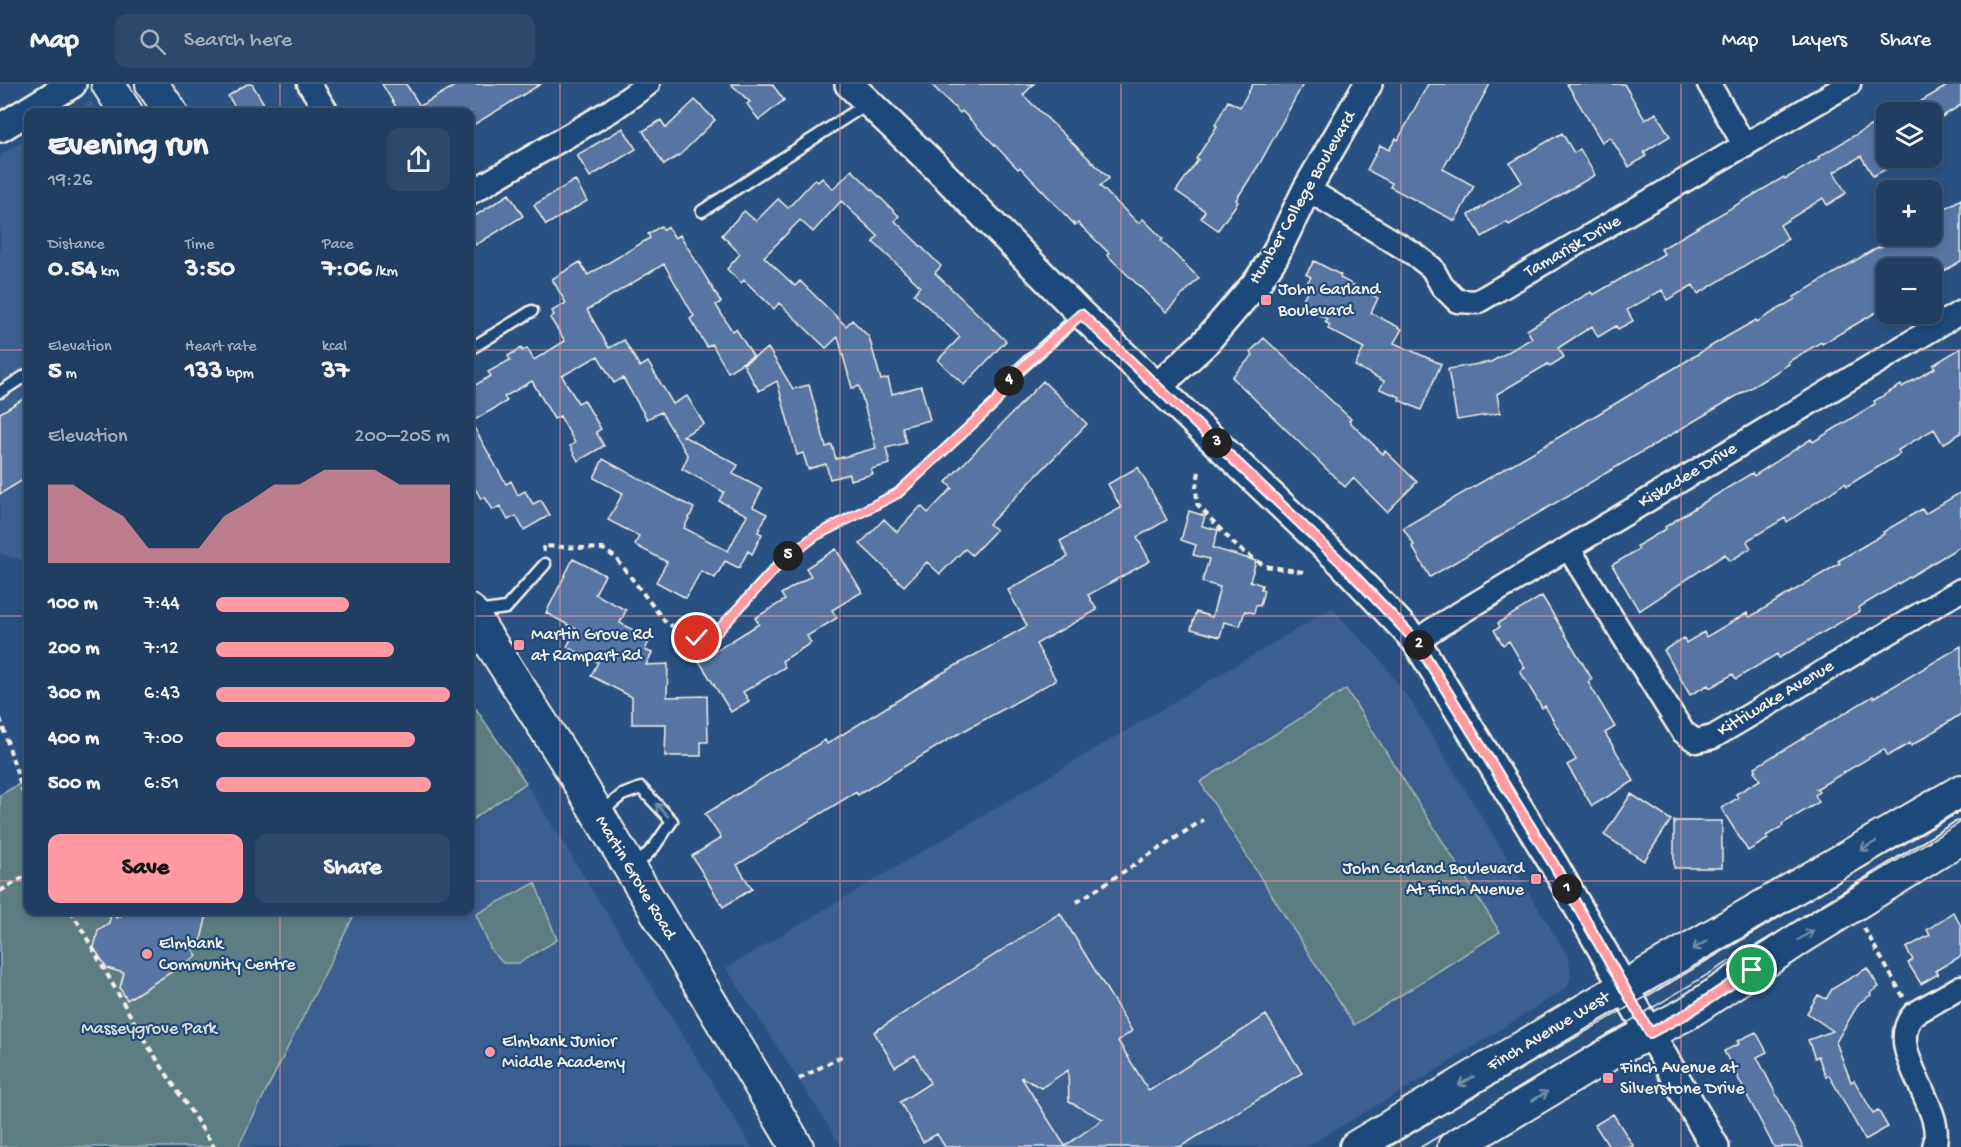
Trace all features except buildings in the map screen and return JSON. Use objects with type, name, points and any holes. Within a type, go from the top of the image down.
[{"type":"main road","points":[[108,84],[123,108]]},
{"type":"main road","points":[[152,84],[168,108]]},
{"type":"main road","name":"Martin Grove Road","points":[[474,619],[568,764],[796,1147]]},
{"type":"main road","name":"Finch Avenue West","points":[[1356,1147],[1624,987],[1961,791]]},
{"type":"main road","points":[[1454,1147],[1616,1050],[1686,1014],[1802,937],[1961,838]]},
{"type":"street","points":[[33,108],[72,84]]},
{"type":"street","points":[[309,84],[324,108]]},
{"type":"street","points":[[474,191],[612,110],[648,84]]},
{"type":"street","points":[[849,84],[934,165],[1081,314],[1341,562],[1416,641],[1554,865],[1715,1147]]},
{"type":"street","name":"Humber College Boulevard","points":[[1158,386],[1204,344],[1258,281],[1286,235],[1307,189],[1368,84]]},
{"type":"street","points":[[1709,84],[1745,146]]},
{"type":"street","name":"Tamarisk Drive","points":[[1307,189],[1414,254],[1432,268],[1442,286],[1456,301],[1477,302],[1849,84]]},
{"type":"street","points":[[0,128],[24,113]]},
{"type":"street","name":"Kiskadee Drive","points":[[1416,641],[1961,312]]},
{"type":"street","name":"Kittiwake Avenue","points":[[1569,549],[1683,732],[1696,741],[1713,737],[1961,590]]},
{"type":"street","points":[[1934,1147],[1937,1128],[1904,1044],[1908,1020],[1914,1014],[1961,987]]},
{"type":"lane","points":[[702,211],[868,103]]},
{"type":"lane","points":[[474,347],[532,311]]},
{"type":"lane","points":[[1014,375],[1081,314]]},
{"type":"lane","points":[[0,392],[24,377]]},
{"type":"lane","points":[[474,612],[506,608],[545,564]]},
{"type":"lane","points":[[598,814],[622,795],[641,788],[672,821],[654,847],[631,871]]},
{"type":"path","points":[[545,564],[543,546],[603,549],[616,558],[666,623],[697,638],[716,633],[780,563],[806,542],[898,493],[996,402],[1014,375]]},
{"type":"path","points":[[1199,472],[1196,487],[1197,504],[1238,548],[1265,566],[1303,572]]},
{"type":"path","points":[[0,718],[24,796]]},
{"type":"path","points":[[1077,902],[1203,820]]},
{"type":"path","points":[[0,891],[24,877]]},
{"type":"path","points":[[74,915],[143,1038],[214,1147]]},
{"type":"path","points":[[1864,928],[1914,1014]]},
{"type":"path","points":[[799,1079],[842,1056]]},
{"type":"shaded area","points":[[91,101],[95,108],[79,108]]},
{"type":"shaded area","points":[[24,140],[24,561],[0,554],[0,155]]},
{"type":"shaded area","points":[[1332,608],[1383,663],[1413,705],[1569,958],[1571,977],[1568,986],[1432,1073],[1306,1147],[842,1147],[726,968]]},
{"type":"shaded area","name":"Elmbank Junior Middle Academy","points":[[526,783],[752,1147],[239,1147],[354,915],[474,915],[474,818]]},
{"type":"green space","points":[[1346,689],[1500,932],[1354,1025],[1200,782]]},
{"type":"green space","points":[[474,706],[526,783],[474,818]]},
{"type":"green space","name":"Masseygrove Park","points":[[24,781],[24,915],[354,915],[238,1147],[0,1147],[0,795]]},
{"type":"green space","points":[[535,883],[557,940],[519,963],[503,963],[491,950],[476,914]]},
{"type":"tram line","points":[[1387,1147],[1668,984],[1961,809]]},
{"type":"tram line","points":[[1421,1147],[1961,822]]},
{"type":"place","name":"John Garland Boulevard","points":[[1266,300]]},
{"type":"place","name":"Martin Grove Rd at Rampart Rd","points":[[519,645]]},
{"type":"place","name":"John Garland Boulevard At Finch Avenue","points":[[1536,879]]},
{"type":"place","name":"Elmbank Community Centre","points":[[147,954]]},
{"type":"place","name":"Elmbank Junior Middle Academy","points":[[490,1052]]},
{"type":"place","name":"Finch Avenue at Silverstone Drive","points":[[1608,1078]]},
{"type":"route","points":[[697,638],[716,633],[780,563],[815,536],[898,493],[996,402],[1014,375],[1081,314],[1341,562],[1416,641],[1554,865],[1650,1033],[1686,1014],[1752,970]]}]
